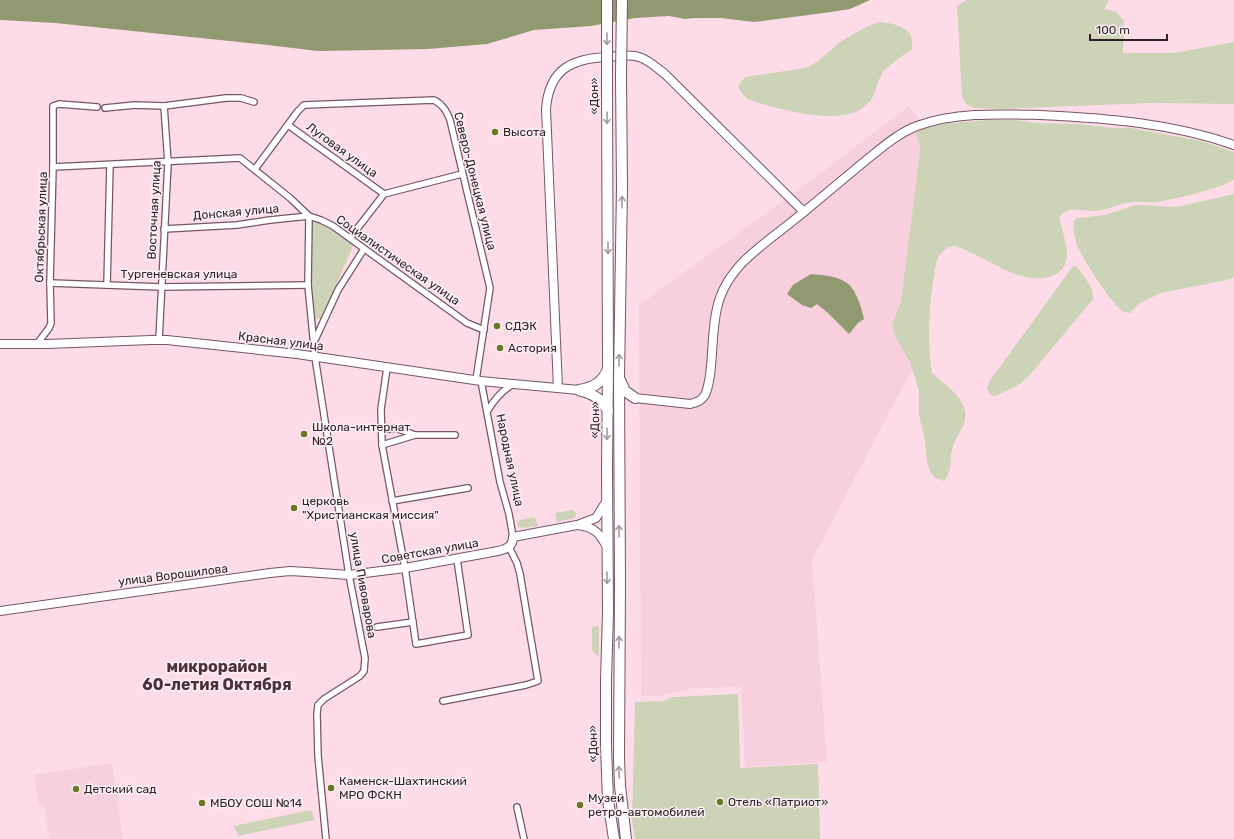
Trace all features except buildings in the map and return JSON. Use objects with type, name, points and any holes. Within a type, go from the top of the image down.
[{"type":"highway","name":"«Дон»","points":[[607,0],[608,613],[606,680],[608,800],[614,839]]},
{"type":"highway","name":"«Дон»","points":[[622,0],[622,195],[619,378],[619,758],[626,839]]},
{"type":"highway","points":[[579,390],[588,389],[598,385],[605,376],[608,368]]},
{"type":"highway","points":[[619,378],[625,391],[635,398]]},
{"type":"highway","points":[[579,390],[595,395],[608,411]]},
{"type":"highway","points":[[619,412],[624,402],[635,398]]},
{"type":"highway","points":[[608,800],[609,839]]},
{"type":"main road","points":[[558,388],[546,109],[548,95],[552,84],[562,69],[578,61],[595,57],[630,56],[639,57],[652,63],[665,74],[804,212]]},
{"type":"main road","points":[[635,398],[690,404],[696,403],[705,396],[711,366],[716,308],[724,288],[735,271],[766,241],[804,212],[848,174],[896,136],[917,126],[944,119],[1003,114],[1069,116],[1173,128],[1205,135],[1234,145]]},
{"type":"main road","name":"Красная улица","points":[[0,344],[159,340],[315,357],[479,381],[579,390]]},
{"type":"main road","name":"Советская улица","points":[[348,576],[405,568],[498,551],[511,542],[590,522],[596,518],[608,500]]},
{"type":"main road","points":[[578,525],[587,526],[596,531],[608,550]]},
{"type":"main road","name":"улица Ворошилова","points":[[0,611],[275,572],[307,572],[348,576]]},
{"type":"street","points":[[104,108],[135,105],[164,106],[226,98],[241,98],[254,102]]},
{"type":"street","name":"Северо-Донецкая улица","points":[[288,125],[302,106],[306,105],[434,100],[445,108],[450,120],[490,288],[479,381]]},
{"type":"street","name":"Октябрьская улица","points":[[37,344],[50,326],[53,106],[59,104],[97,106]]},
{"type":"street","name":"Восточная улица","points":[[159,340],[168,163],[164,106]]},
{"type":"street","points":[[256,169],[288,125]]},
{"type":"street","name":"Луговая улица","points":[[288,125],[384,194]]},
{"type":"street","name":"Социалистическая улица","points":[[53,167],[168,163],[237,158],[244,160],[290,198],[309,216],[321,220],[350,238],[467,323],[484,330]]},
{"type":"street","points":[[107,285],[110,165]]},
{"type":"street","points":[[350,238],[384,194],[462,174]]},
{"type":"street","name":"Донская улица","points":[[164,229],[236,226],[270,220],[309,216]]},
{"type":"street","name":"улица Пивоварова","points":[[309,216],[308,284],[315,357],[348,576],[364,655],[364,671],[360,676],[324,699],[318,705],[318,756],[326,839]]},
{"type":"street","points":[[314,344],[338,290],[364,249]]},
{"type":"street","name":"Тургеневская улица","points":[[50,283],[162,287],[308,284]]},
{"type":"street","points":[[387,368],[381,409],[382,446],[405,568],[416,644],[468,635],[457,559]]},
{"type":"street","name":"Народная улица","points":[[443,701],[526,685],[538,681],[520,574],[511,542],[509,514],[500,482],[488,410],[479,381]]},
{"type":"street","points":[[488,410],[500,394],[514,384]]},
{"type":"street","points":[[381,430],[396,428],[416,435]]},
{"type":"street","points":[[382,446],[416,435],[455,435]]},
{"type":"street","points":[[392,501],[468,488]]},
{"type":"street","points":[[377,627],[413,622]]},
{"type":"street","points":[[518,807],[524,839]]},
{"type":"shaded area","points":[[0,0],[870,0],[850,9],[754,22],[721,18],[685,19],[669,16],[635,18],[591,26],[534,30],[487,44],[428,49],[318,51],[55,23],[0,20]]},
{"type":"shaded area","points":[[966,0],[1107,0],[1108,2],[1104,9],[1116,12],[1124,21],[1123,53],[1174,53],[1234,42],[1234,104],[1152,103],[1000,109],[974,108],[966,104],[962,96],[957,6]]},
{"type":"shaded area","points":[[879,22],[892,24],[905,29],[911,36],[912,49],[884,71],[879,79],[873,97],[866,105],[854,113],[837,116],[821,116],[764,105],[748,99],[738,87],[741,81],[746,77],[806,68],[818,61],[840,42],[868,26]]},
{"type":"shaded area","points":[[909,106],[938,142],[924,346],[812,560],[827,762],[745,767],[741,687],[693,688],[658,696],[641,696],[639,305],[805,185]]},
{"type":"shaded area","points":[[988,120],[1016,120],[1036,123],[1131,128],[1201,141],[1234,152],[1234,180],[1226,184],[1186,196],[1157,202],[1135,202],[1098,211],[1071,210],[1063,213],[1059,217],[1066,247],[1066,262],[1059,272],[1043,278],[1021,276],[1010,272],[979,256],[955,246],[947,248],[941,254],[936,264],[930,304],[930,362],[932,373],[961,401],[965,416],[964,424],[953,446],[949,473],[944,481],[936,478],[931,473],[927,462],[925,441],[919,415],[919,391],[910,362],[896,338],[892,325],[901,302],[920,148],[917,133],[928,127],[938,125]]},
{"type":"shaded area","points":[[1234,194],[1234,277],[1227,280],[1161,293],[1140,303],[1130,313],[1124,312],[1112,301],[1090,269],[1076,243],[1074,221],[1077,218],[1105,215],[1136,205],[1176,207]]},
{"type":"shaded area","points":[[318,222],[351,242],[353,246],[323,316],[320,319],[315,318],[313,313],[311,281],[312,223]]},
{"type":"shaded area","points":[[1073,266],[1077,267],[1088,282],[1092,291],[1093,299],[1030,375],[1017,386],[995,396],[991,395],[987,389],[989,382]]},
{"type":"shaded area","points":[[811,274],[830,276],[839,279],[847,283],[856,294],[864,319],[858,323],[849,334],[817,304],[811,308],[802,305],[787,294],[793,285]]},
{"type":"shaded area","points":[[573,510],[576,513],[574,518],[557,522],[555,513]]},
{"type":"shaded area","points":[[535,517],[538,526],[521,528],[517,525],[517,522],[520,520]]},
{"type":"shaded area","points":[[598,626],[599,655],[597,656],[592,650],[592,627]]},
{"type":"shaded area","points":[[738,694],[740,768],[818,764],[820,839],[635,839],[632,820],[635,702],[664,701],[672,697]]},
{"type":"shaded area","name":"Детский сад","points":[[112,763],[123,839],[49,839],[44,804],[39,804],[34,775]]},
{"type":"shaded area","points":[[311,810],[315,820],[238,836],[234,826]]},
{"type":"place","name":"Высота","points":[[495,132]]},
{"type":"place","name":"СДЭК","points":[[497,326]]},
{"type":"place","name":"Астория","points":[[500,348]]},
{"type":"place","name":"Школа-интернат №2","points":[[304,434]]},
{"type":"place","name":"церковь \"Христианская миссия\"","points":[[294,508]]},
{"type":"place","name":"Каменск-Шахтинский МРО ФСКН","points":[[331,788]]},
{"type":"place","name":"Детский сад","points":[[76,789]]},
{"type":"place","name":"Отель «Патриот»","points":[[720,802]]},
{"type":"place","name":"МБОУ СОШ №14","points":[[202,803]]},
{"type":"place","name":"Музей ретро-автомобилей","points":[[580,805]]},
{"type":"district","name":"микрорайон 60-летия Октября","points":[[217,675]]}]
